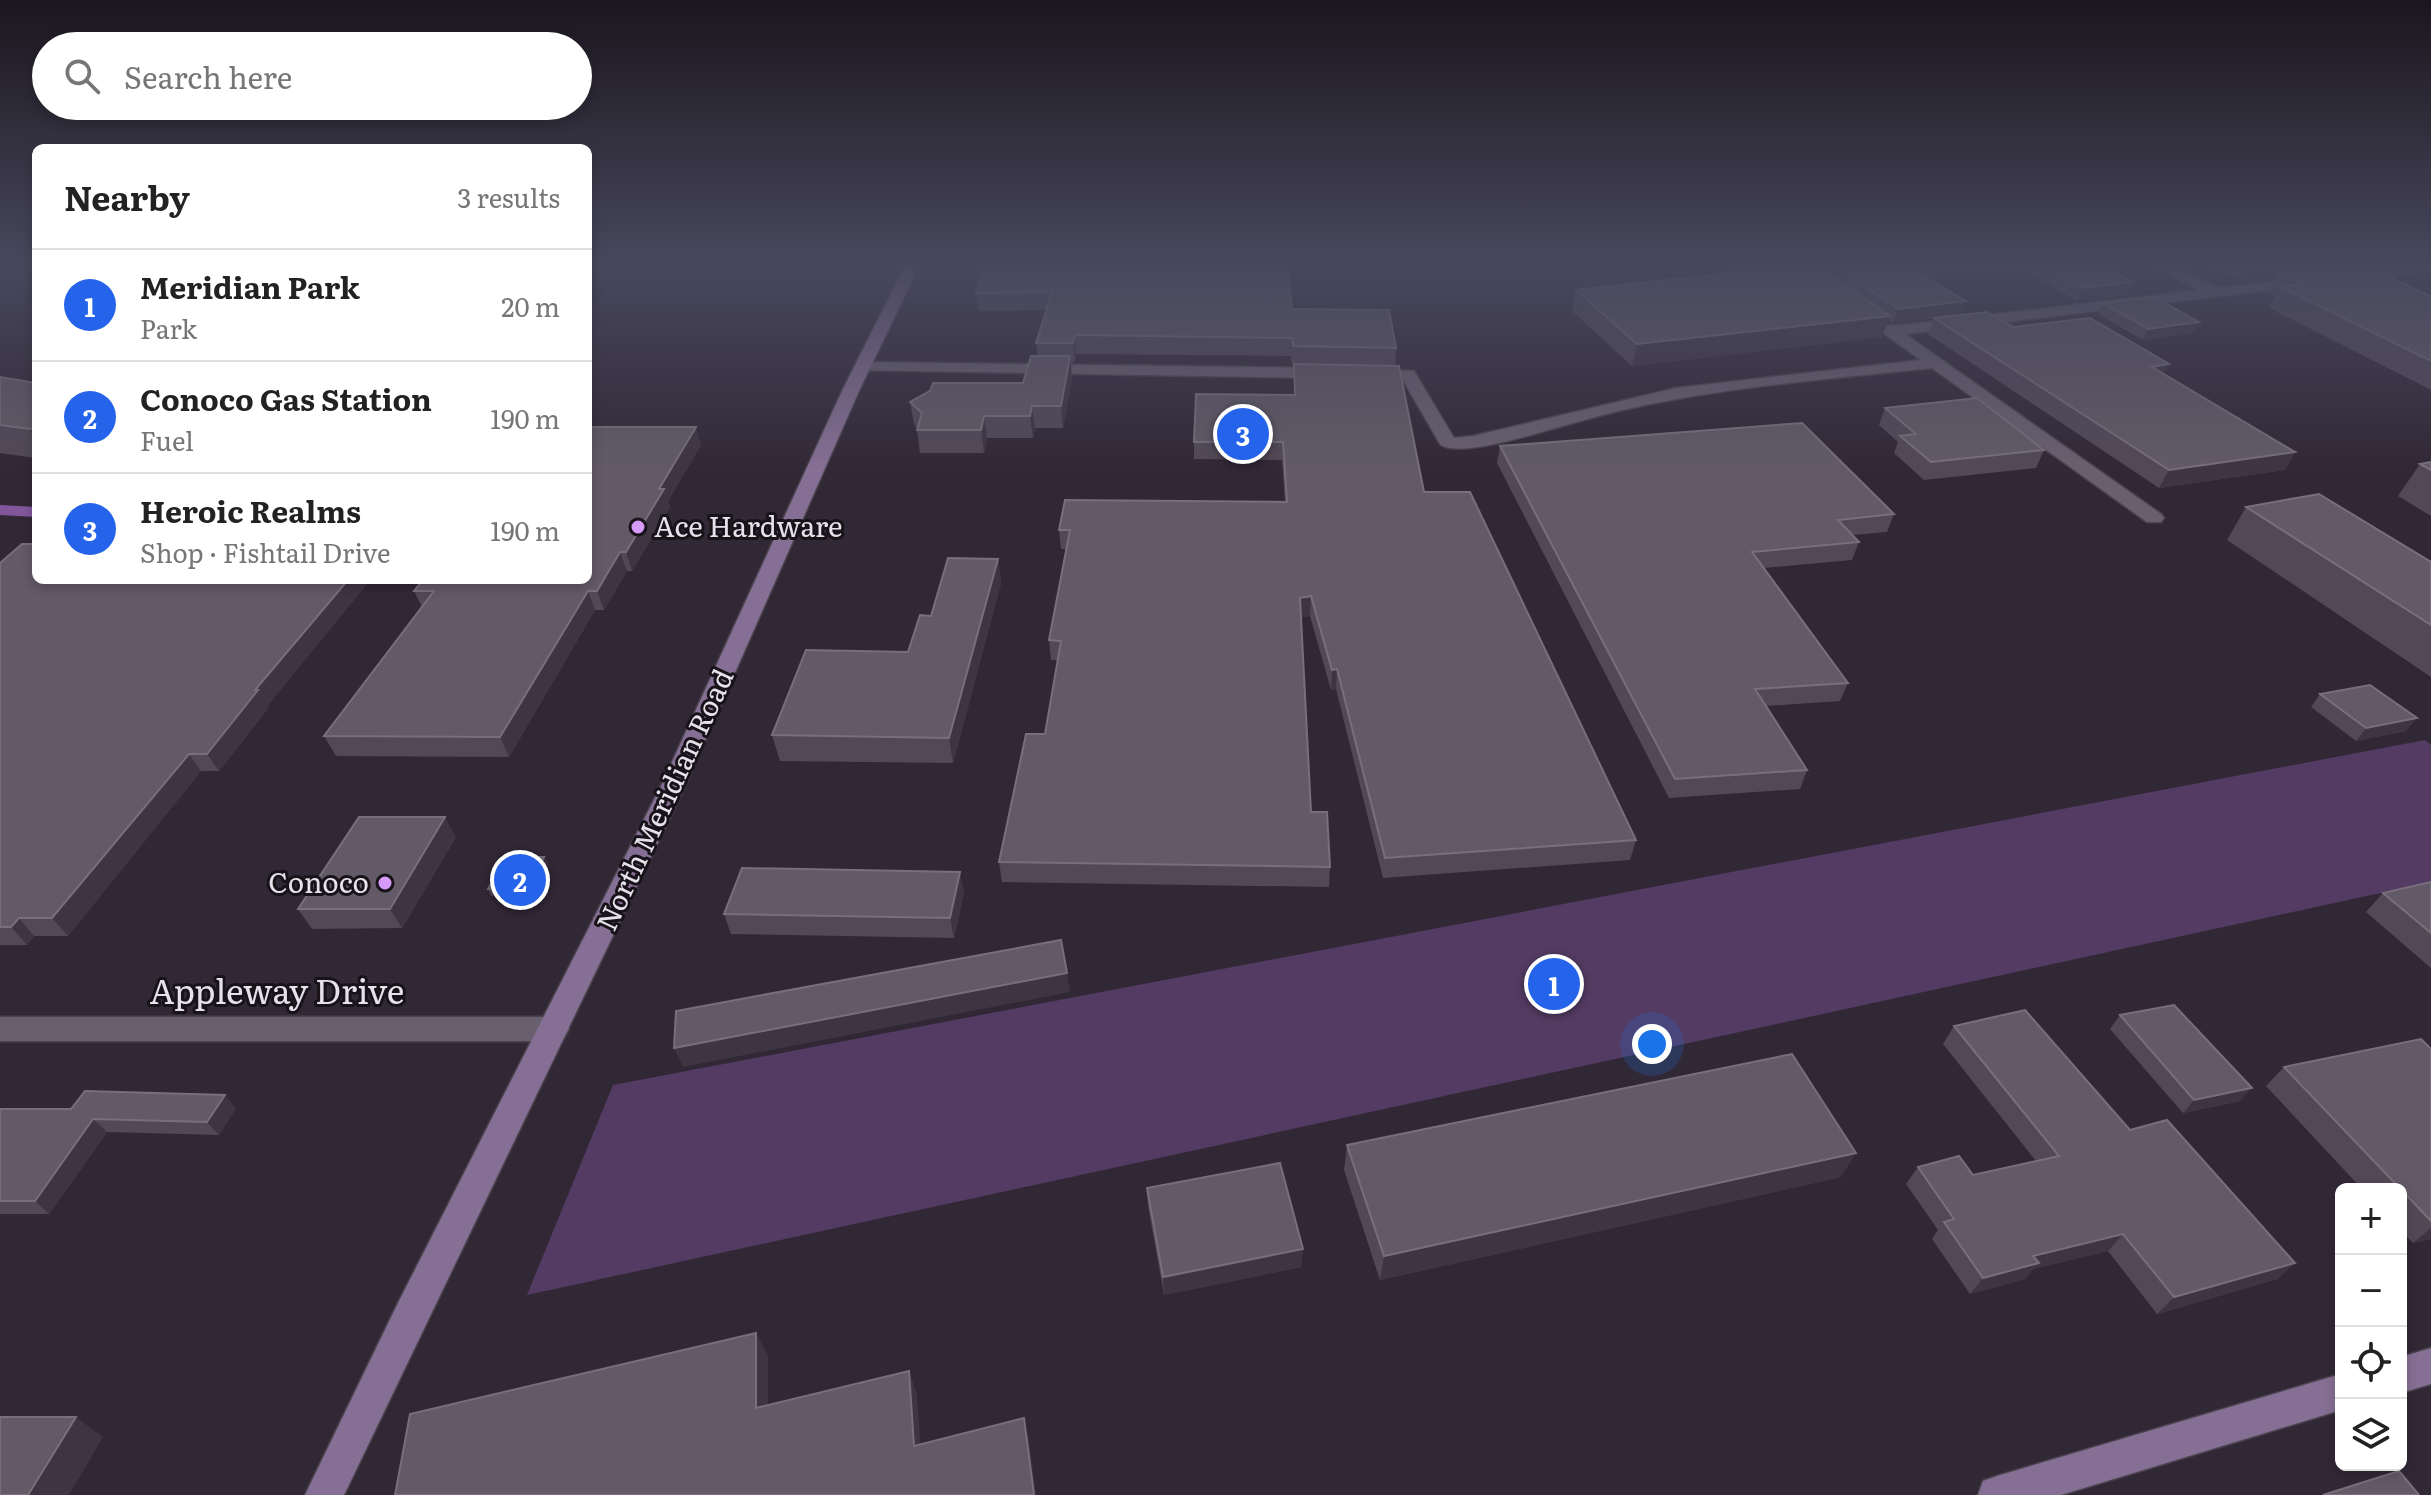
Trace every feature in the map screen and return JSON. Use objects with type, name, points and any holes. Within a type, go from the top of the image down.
[{"type":"street","name":"North Meridian Road","points":[[324,1495],[401,1331],[674,785],[879,332]]},
{"type":"street","points":[[1892,332],[2154,518]]},
{"type":"street","points":[[862,367],[1408,375],[1449,444],[1487,442],[1590,410],[1643,399],[1936,363]]},
{"type":"street","name":"Appleway Drive","points":[[0,1029],[554,1029]]},
{"type":"street","points":[[2407,1373],[2431,1366]]},
{"type":"street","points":[[1997,1495],[2335,1394]]},
{"type":"shaded area","points":[[2425,740],[2431,745],[2431,882],[527,1295],[613,1085]]},
{"type":"building","points":[[1040,332],[1393,332],[1396,348],[1293,346],[1292,338],[1075,335],[1073,343],[1036,343]]},
{"type":"building","points":[[1623,332],[1748,332],[1637,344]]},
{"type":"building","points":[[1955,332],[2114,332],[2169,364],[2152,367],[2295,452],[2169,470]]},
{"type":"building","points":[[2371,332],[2431,332],[2431,361]]},
{"type":"building","points":[[1031,356],[1070,356],[1061,406],[1032,406],[1030,416],[984,416],[981,430],[917,430],[922,413],[910,402],[930,391],[933,383],[1023,383]]},
{"type":"building","points":[[1294,364],[1399,366],[1424,492],[1470,492],[1636,840],[1385,858],[1337,669],[1332,670],[1311,596],[1300,598],[1311,812],[1327,812],[1330,867],[999,862],[1026,734],[1045,734],[1061,641],[1049,640],[1070,530],[1059,530],[1065,500],[1287,502],[1283,442],[1194,442],[1196,394],[1295,395]]},
{"type":"building","points":[[0,377],[32,382],[32,429],[0,425]]},
{"type":"building","points":[[1977,398],[2044,450],[1931,462],[1900,436],[1916,434],[1885,408]]},
{"type":"building","points":[[1802,423],[1894,514],[1838,520],[1859,542],[1752,552],[1848,683],[1755,689],[1807,770],[1675,779],[1500,446]]},
{"type":"building","points":[[592,427],[696,427],[626,552],[620,552],[597,591],[588,591],[500,737],[324,736],[434,591],[414,591],[420,584],[592,584]]},
{"type":"building","points":[[2431,462],[2431,470],[2420,464]]},
{"type":"building","points":[[2319,494],[2431,562],[2431,625],[2246,507]]},
{"type":"building","points":[[22,544],[32,544],[32,584],[345,584],[255,690],[258,690],[207,754],[189,754],[52,918],[19,918],[11,927],[0,927],[0,563]]},
{"type":"building","points":[[948,558],[998,559],[949,738],[772,735],[806,650],[908,652],[920,615],[931,616]]},
{"type":"building","points":[[2370,685],[2417,718],[2366,728],[2320,694]]},
{"type":"building","points":[[359,817],[445,817],[390,909],[298,909]]},
{"type":"building","points":[[506,857],[544,857],[527,890],[488,889]]},
{"type":"building","points":[[742,868],[960,872],[950,918],[724,914]]},
{"type":"building","points":[[2431,882],[2431,933],[2383,893]]},
{"type":"building","points":[[1061,940],[1067,973],[674,1048],[676,1011]]},
{"type":"building","points":[[2174,1005],[2252,1088],[2194,1100],[2120,1015]]},
{"type":"building","points":[[2025,1010],[2130,1130],[2167,1120],[2295,1263],[2174,1297],[2123,1234],[2033,1256],[2039,1263],[1983,1278],[1944,1222],[1954,1219],[1918,1167],[1959,1156],[1973,1175],[2059,1156],[1954,1026]]},
{"type":"building","points":[[2421,1039],[2431,1049],[2431,1221],[2407,1196],[2407,1183],[2395,1183],[2284,1067]]},
{"type":"building","points":[[1792,1054],[1856,1153],[1384,1256],[1347,1145]]},
{"type":"building","points":[[85,1091],[225,1095],[207,1122],[93,1119],[35,1201],[0,1201],[0,1109],[71,1109]]},
{"type":"building","points":[[1280,1163],[1303,1249],[1163,1277],[1147,1188]]},
{"type":"building","points":[[756,1333],[756,1408],[909,1371],[914,1446],[1024,1418],[1034,1495],[395,1495],[410,1414]]},
{"type":"building","points":[[0,1417],[76,1417],[28,1495],[0,1495]]},
{"type":"building","points":[[2399,1471],[2419,1495],[2323,1495]]},
{"type":"waterway","points":[[0,510],[32,512]]},
{"type":"place","name":"Heroic Realms","points":[[1243,434]]},
{"type":"place","name":"Ace Hardware","points":[[638,527]]},
{"type":"place","name":"Conoco Gas Station","points":[[520,880]]},
{"type":"place","name":"Conoco","points":[[385,883]]},
{"type":"place","name":"Meridian Park","points":[[1554,984]]}]
